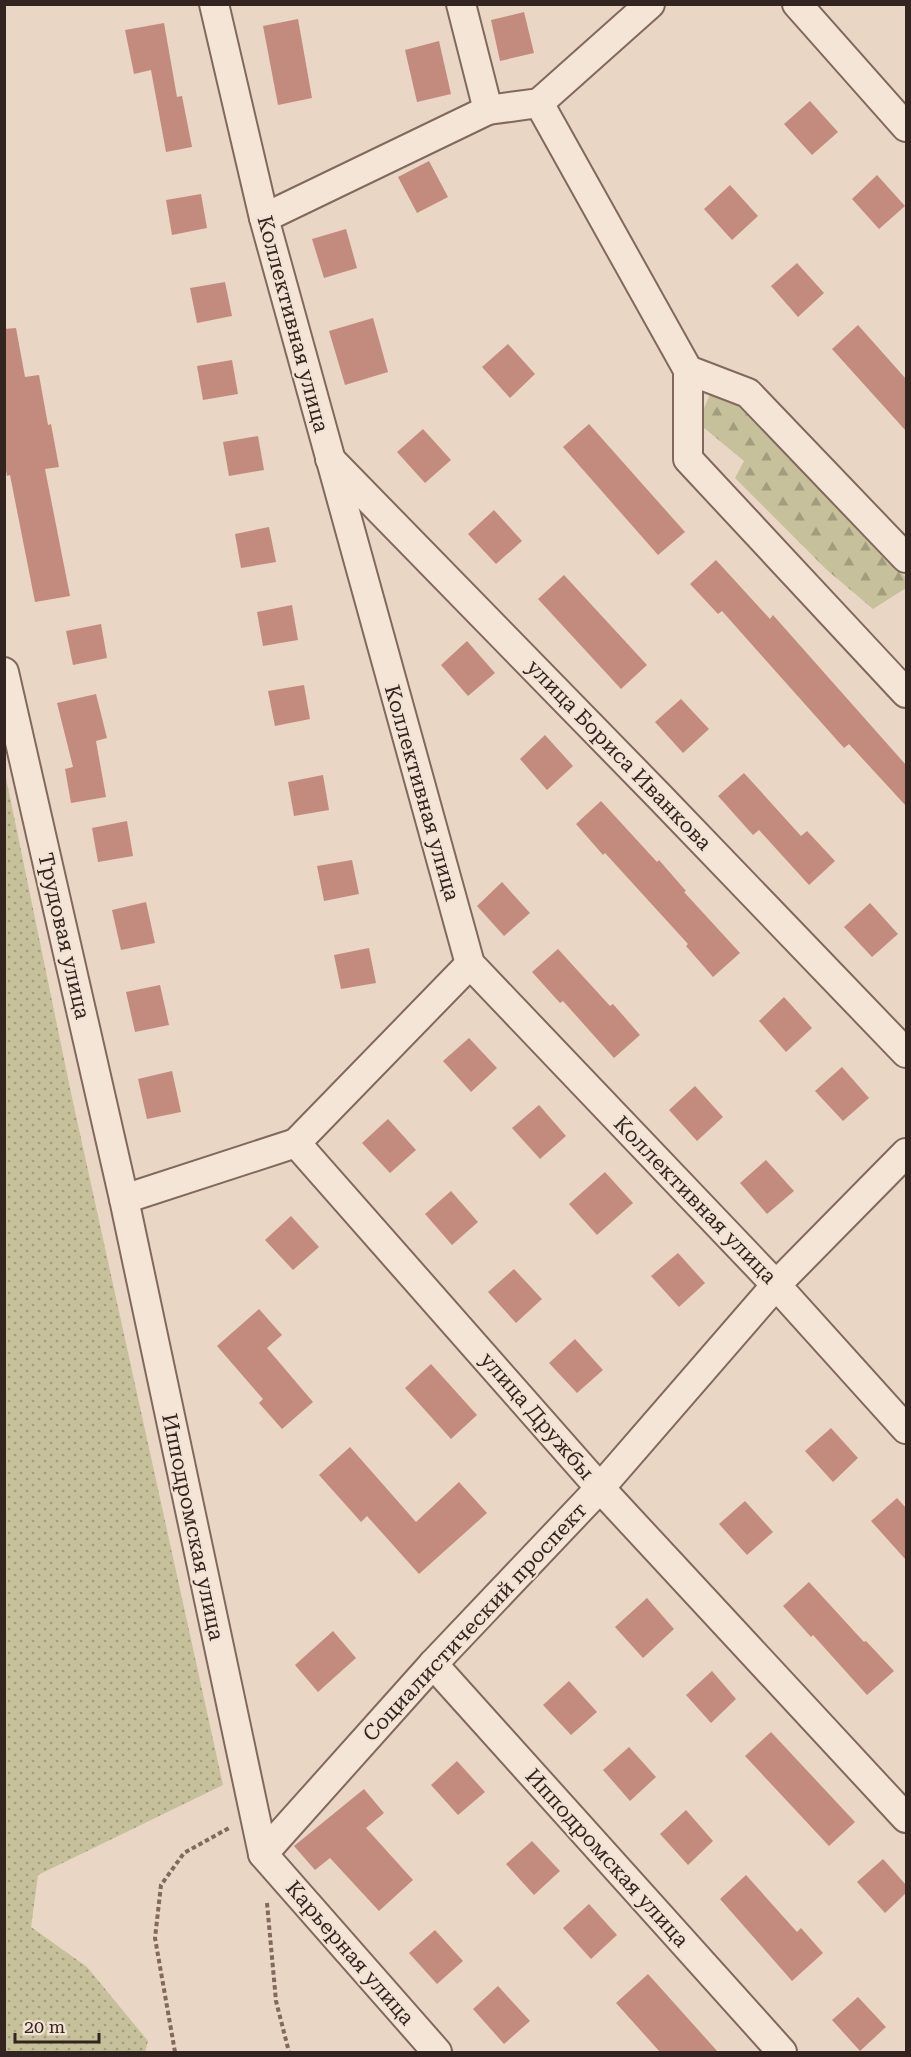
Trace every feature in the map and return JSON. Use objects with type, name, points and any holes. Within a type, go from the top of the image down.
[{"type":"street","name":"Коллективная улица","points":[[214,4],[264,218],[470,964],[776,1285],[906,1429]]},
{"type":"street","points":[[461,4],[488,110]]},
{"type":"street","points":[[264,218],[488,110],[539,103],[650,4]]},
{"type":"street","points":[[797,4],[906,127]]},
{"type":"street","points":[[539,103],[688,370],[688,459],[906,693]]},
{"type":"street","points":[[688,370],[748,393],[906,558]]},
{"type":"street","name":"улица Бориса Иванкова","points":[[329,458],[906,1053]]},
{"type":"street","name":"Трудовая улица","points":[[4,672],[124,1199]]},
{"type":"street","points":[[124,1199],[296,1143],[470,964]]},
{"type":"street","name":"улица Дружбы","points":[[296,1143],[600,1488],[906,1818]]},
{"type":"street","name":"Социалистический проспект","points":[[263,1854],[433,1664],[600,1488],[776,1285],[906,1153]]},
{"type":"street","name":"Ипподромская улица","points":[[124,1199],[263,1854]]},
{"type":"street","name":"Ипподромская улица","points":[[433,1664],[782,2052]]},
{"type":"street","name":"Карьерная улица","points":[[263,1854],[437,2052]]},
{"type":"path","points":[[175,2052],[155,1938],[161,1885],[184,1853],[254,1814]]},
{"type":"path","points":[[267,1899],[276,2001],[289,2052]]},
{"type":"green space","points":[[710,394],[740,401],[906,578],[906,588],[873,609],[827,570],[735,478],[744,461],[703,427],[702,413]]},
{"type":"green space","points":[[5,773],[71,1093],[223,1785],[38,1875],[31,1927],[87,1967],[148,2041],[145,2052],[5,2052]]},
{"type":"building","points":[[524,12],[534,53],[500,61],[491,20]]},
{"type":"building","points":[[298,19],[312,98],[278,105],[263,26]]},
{"type":"building","points":[[164,23],[177,97],[182,96],[192,147],[166,152],[151,70],[134,74],[125,30]]},
{"type":"building","points":[[439,41],[451,94],[417,102],[405,50]]},
{"type":"building","points":[[810,101],[838,132],[812,155],[784,124]]},
{"type":"building","points":[[429,161],[448,197],[417,213],[398,177]]},
{"type":"building","points":[[877,175],[905,206],[879,229],[852,199]]},
{"type":"building","points":[[730,185],[758,216],[732,240],[704,209]]},
{"type":"building","points":[[201,194],[207,228],[172,235],[166,200]]},
{"type":"building","points":[[346,229],[357,268],[324,278],[312,239]]},
{"type":"building","points":[[797,263],[824,293],[798,317],[771,286]]},
{"type":"building","points":[[225,282],[232,316],[197,323],[190,288]]},
{"type":"building","points":[[373,318],[388,372],[345,385],[329,331]]},
{"type":"building","points":[[858,325],[906,379],[906,431],[832,349]]},
{"type":"building","points":[[16,328],[25,377],[39,375],[48,425],[51,424],[59,467],[45,469],[70,596],[35,602],[10,475],[7,476],[4,460],[4,329]]},
{"type":"building","points":[[508,344],[535,374],[510,398],[482,367]]},
{"type":"building","points":[[232,360],[238,394],[203,400],[197,366]]},
{"type":"building","points":[[589,424],[685,532],[658,555],[563,447]]},
{"type":"building","points":[[423,429],[451,460],[425,483],[397,452]]},
{"type":"building","points":[[258,436],[264,470],[229,476],[223,442]]},
{"type":"building","points":[[494,510],[522,541],[496,564],[468,534]]},
{"type":"building","points":[[269,527],[276,562],[241,568],[235,534]]},
{"type":"building","points":[[716,560],[770,619],[773,615],[906,765],[906,806],[849,744],[844,748],[722,611],[718,614],[690,584]]},
{"type":"building","points":[[564,575],[647,665],[621,689],[538,599]]},
{"type":"building","points":[[292,605],[298,640],[263,646],[257,612]]},
{"type":"building","points":[[101,624],[107,658],[73,665],[66,631]]},
{"type":"building","points":[[467,641],[495,673],[468,696],[441,665]]},
{"type":"building","points":[[304,685],[310,719],[275,726],[268,691]]},
{"type":"building","points":[[96,694],[107,738],[96,741],[106,797],[71,803],[65,769],[73,767],[57,703]]},
{"type":"building","points":[[681,699],[709,729],[683,753],[655,722]]},
{"type":"building","points":[[545,735],[573,766],[547,790],[520,759]]},
{"type":"building","points":[[744,773],[801,836],[807,831],[835,861],[809,885],[759,830],[753,835],[718,796]]},
{"type":"building","points":[[323,775],[329,810],[294,816],[288,782]]},
{"type":"building","points":[[601,801],[657,862],[659,860],[686,891],[684,892],[740,953],[713,977],[686,946],[688,944],[576,824]]},
{"type":"building","points":[[127,821],[133,856],[98,862],[92,828]]},
{"type":"building","points":[[352,860],[359,894],[324,901],[317,866]]},
{"type":"building","points":[[502,882],[530,913],[504,936],[477,906]]},
{"type":"building","points":[[146,902],[155,943],[121,950],[112,910]]},
{"type":"building","points":[[870,903],[898,934],[872,957],[844,927]]},
{"type":"building","points":[[369,948],[376,983],[341,989],[334,955]]},
{"type":"building","points":[[558,949],[610,1006],[613,1004],[640,1035],[614,1058],[563,1001],[560,1003],[532,972]]},
{"type":"building","points":[[160,985],[169,1025],[135,1032],[126,992]]},
{"type":"building","points":[[784,997],[812,1028],[786,1052],[759,1021]]},
{"type":"building","points":[[469,1038],[497,1068],[471,1092],[443,1061]]},
{"type":"building","points":[[842,1067],[869,1098],[843,1121],[815,1091]]},
{"type":"building","points":[[172,1071],[181,1112],[147,1119],[138,1079]]},
{"type":"building","points":[[695,1086],[723,1117],[697,1141],[669,1110]]},
{"type":"building","points":[[539,1105],[566,1136],[540,1159],[512,1128]]},
{"type":"building","points":[[388,1119],[416,1150],[390,1173],[362,1143]]},
{"type":"building","points":[[766,1160],[794,1191],[767,1214],[740,1183]]},
{"type":"building","points":[[605,1172],[633,1203],[597,1235],[569,1204]]},
{"type":"building","points":[[451,1191],[478,1222],[452,1245],[425,1214]]},
{"type":"building","points":[[291,1216],[319,1247],[293,1270],[265,1240]]},
{"type":"building","points":[[678,1253],[705,1283],[679,1307],[651,1276]]},
{"type":"building","points":[[514,1269],[542,1299],[516,1323],[488,1292]]},
{"type":"building","points":[[259,1309],[282,1335],[267,1348],[313,1402],[282,1429],[259,1403],[263,1399],[217,1346]]},
{"type":"building","points":[[575,1339],[603,1370],[577,1393],[549,1363]]},
{"type":"building","points":[[431,1364],[477,1415],[451,1439],[405,1388]]},
{"type":"building","points":[[831,1428],[858,1458],[833,1482],[805,1451]]},
{"type":"building","points":[[350,1447],[416,1522],[459,1482],[487,1513],[419,1574],[367,1516],[361,1522],[319,1475]]},
{"type":"building","points":[[897,1498],[906,1508],[906,1560],[871,1521]]},
{"type":"building","points":[[745,1501],[773,1532],[747,1555],[719,1524]]},
{"type":"building","points":[[809,1582],[894,1671],[867,1695],[813,1635],[811,1637],[783,1606]]},
{"type":"building","points":[[647,1598],[674,1629],[643,1658],[615,1627]]},
{"type":"building","points":[[333,1631],[356,1658],[318,1692],[295,1665]]},
{"type":"building","points":[[712,1671],[736,1699],[711,1723],[686,1695]]},
{"type":"building","points":[[569,1681],[597,1712],[571,1735],[543,1705]]},
{"type":"building","points":[[771,1732],[855,1822],[829,1846],[745,1756]]},
{"type":"building","points":[[629,1747],[656,1777],[630,1801],[603,1770]]},
{"type":"building","points":[[457,1761],[485,1792],[458,1815],[431,1785]]},
{"type":"building","points":[[364,1789],[384,1813],[366,1828],[413,1880],[379,1911],[330,1858],[315,1870],[294,1846]]},
{"type":"building","points":[[686,1810],[713,1841],[688,1865],[660,1834]]},
{"type":"building","points":[[532,1841],[560,1871],[534,1895],[506,1864]]},
{"type":"building","points":[[883,1859],[906,1885],[906,1893],[885,1913],[857,1882]]},
{"type":"building","points":[[746,1875],[797,1932],[801,1928],[823,1953],[792,1981],[720,1899]]},
{"type":"building","points":[[589,1904],[617,1935],[591,1959],[563,1928]]},
{"type":"building","points":[[435,1930],[463,1961],[437,1984],[409,1953]]},
{"type":"building","points":[[648,1974],[718,2052],[660,2052],[616,2003]]},
{"type":"building","points":[[498,1986],[530,2021],[504,2044],[473,2009]]},
{"type":"building","points":[[858,1997],[886,2027],[860,2051],[832,2020]]}]
